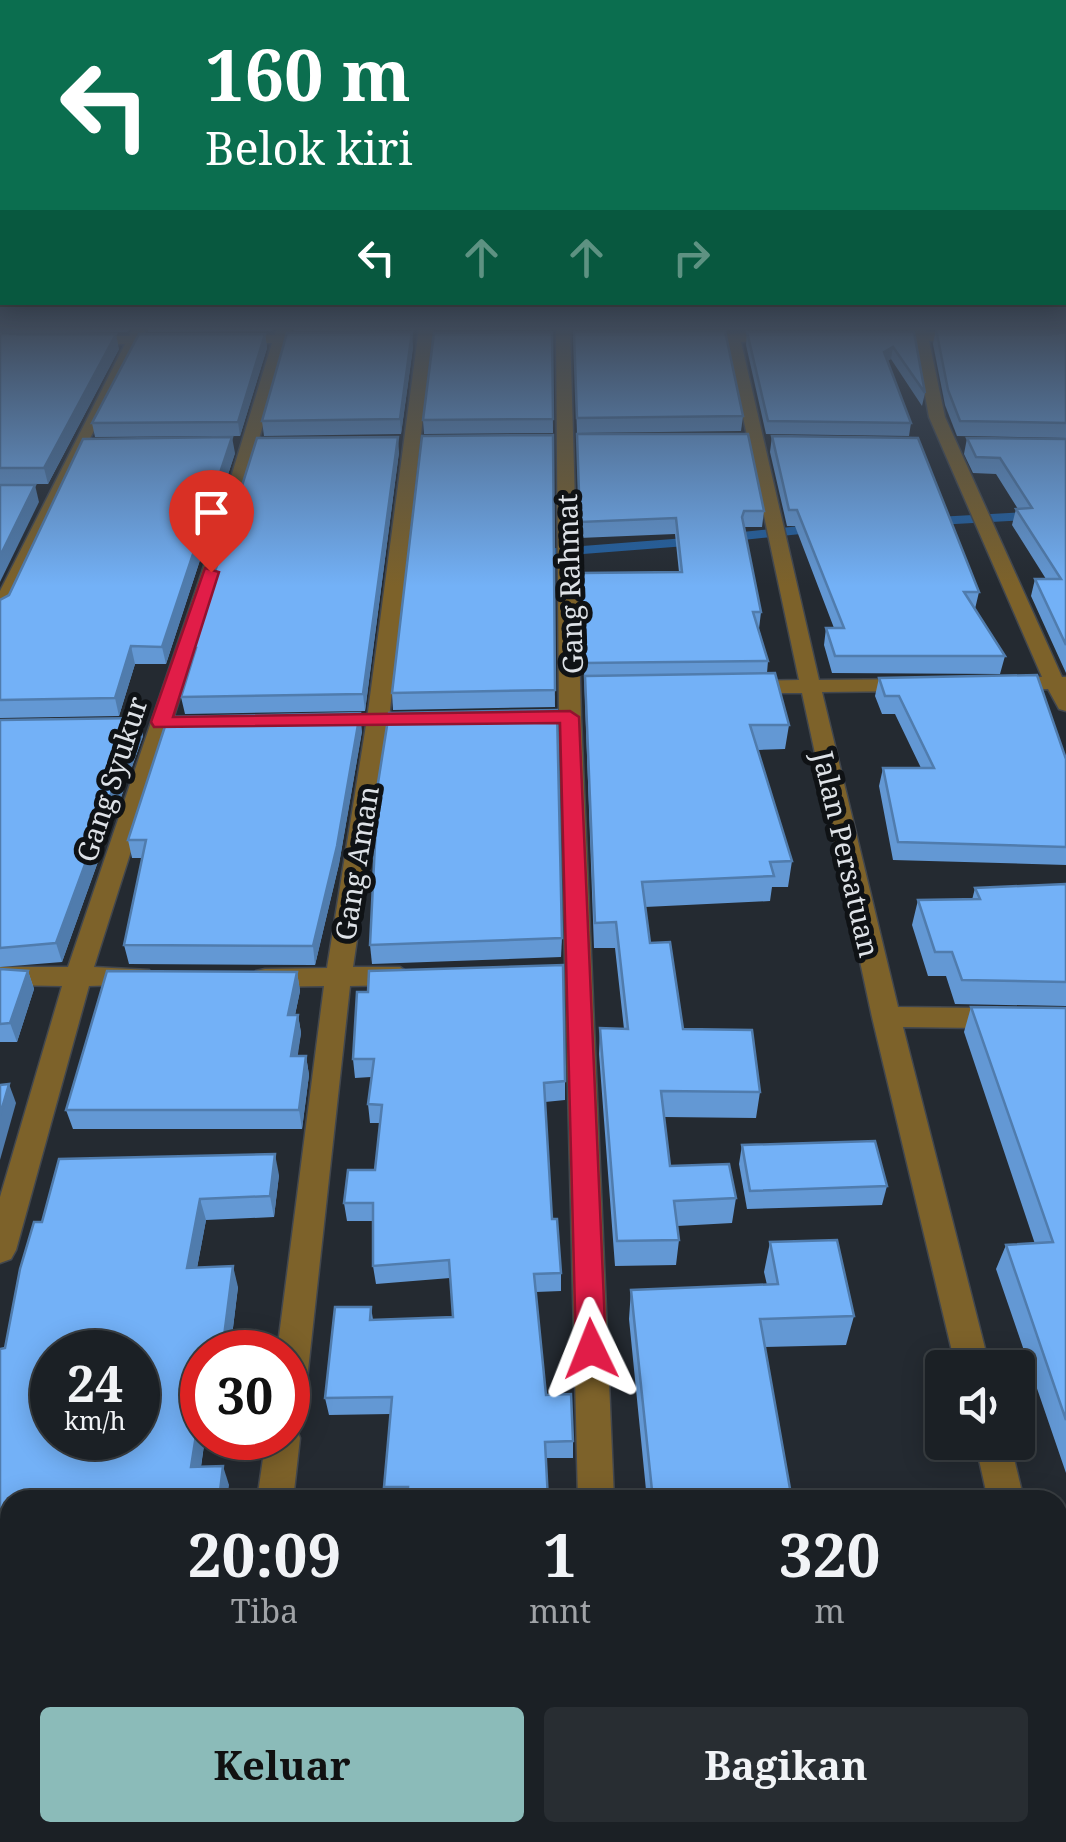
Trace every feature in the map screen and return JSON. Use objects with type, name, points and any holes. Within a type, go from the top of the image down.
[{"type":"street","points":[[1,609],[46,493],[95,414]]},
{"type":"street","name":"Gang Syukur","points":[[0,1250],[78,976],[208,580],[258,446],[265,414]]},
{"type":"street","name":"Gang Aman","points":[[296,1330],[338,978],[398,564],[403,443],[409,414]]},
{"type":"street","name":"Gang Rahmat","points":[[571,414],[575,440],[566,553],[571,703],[570,971],[596,1490]]},
{"type":"street","name":"Jalan Persatuan","points":[[746,414],[885,1017],[968,1350]]},
{"type":"street","points":[[937,414],[977,517],[1061,683],[1066,705]]},
{"type":"street","points":[[546,440],[575,440]]},
{"type":"street","points":[[750,441],[774,443]]},
{"type":"street","points":[[403,443],[431,442]]},
{"type":"street","points":[[928,445],[968,445]]},
{"type":"street","points":[[78,446],[97,446]]},
{"type":"street","points":[[230,446],[258,446]]},
{"type":"street","points":[[980,684],[1061,683]]},
{"type":"street","points":[[730,687],[942,684]]},
{"type":"street","points":[[245,978],[430,975]]},
{"type":"street","points":[[0,976],[171,977]]},
{"type":"street","points":[[885,1017],[1066,1019]]},
{"type":"street","points":[[276,1490],[280,1460]]},
{"type":"street","points":[[996,1460],[1004,1490]]},
{"type":"building","points":[[0,414],[73,414],[44,468],[0,468]]},
{"type":"building","points":[[97,414],[240,414],[238,422],[92,423]]},
{"type":"building","points":[[264,414],[401,414],[400,419],[262,421]]},
{"type":"building","points":[[424,414],[553,414],[553,419],[423,420]]},
{"type":"building","points":[[577,414],[743,416],[577,418]]},
{"type":"building","points":[[766,414],[908,414],[911,423],[768,421]]},
{"type":"building","points":[[957,414],[1066,414],[1066,423],[960,421]]},
{"type":"building","points":[[577,434],[748,434],[764,511],[744,511],[742,517],[761,612],[753,612],[768,661],[584,663],[581,573],[682,572],[676,518],[580,522]]},
{"type":"building","points":[[553,435],[555,690],[392,693],[422,436]]},
{"type":"building","points":[[772,436],[918,438],[979,592],[964,592],[1005,656],[835,656],[826,628],[844,628],[797,510],[789,510]]},
{"type":"building","points":[[232,437],[162,647],[131,646],[115,698],[0,700],[0,600],[9,595],[83,439]]},
{"type":"building","points":[[398,437],[363,694],[181,697],[196,648],[191,648],[257,438]]},
{"type":"building","points":[[967,438],[1066,439],[1066,645],[1035,579],[1061,579],[1016,509],[1032,508],[1000,458],[976,457]]},
{"type":"building","points":[[0,485],[35,485],[0,556]]},
{"type":"building","points":[[775,673],[789,725],[750,725],[792,861],[770,862],[774,876],[642,882],[650,943],[670,942],[683,1029],[752,1030],[760,1092],[661,1091],[670,1166],[729,1164],[736,1198],[674,1201],[679,1240],[617,1241],[600,1028],[628,1029],[616,922],[595,923],[585,676]]},
{"type":"building","points":[[1037,675],[1066,759],[1066,847],[898,842],[883,768],[934,768],[899,696],[885,696],[879,678]]},
{"type":"building","points":[[557,710],[562,938],[370,945],[378,783],[389,713]]},
{"type":"building","points":[[360,713],[337,846],[313,946],[124,945],[146,840],[128,840],[168,717]]},
{"type":"building","points":[[139,718],[56,943],[0,948],[0,720]]},
{"type":"building","points":[[1066,884],[1066,982],[962,980],[952,952],[935,952],[918,900],[980,899],[975,888]]},
{"type":"building","points":[[563,965],[565,1081],[544,1083],[552,1219],[557,1219],[561,1273],[534,1274],[546,1395],[571,1394],[573,1441],[545,1442],[547,1490],[384,1487],[392,1397],[325,1398],[335,1307],[371,1307],[370,1320],[453,1317],[449,1260],[373,1266],[373,1203],[344,1203],[348,1170],[375,1170],[382,1105],[368,1104],[374,1059],[353,1059],[357,992],[368,992],[369,971]]},
{"type":"building","points":[[0,969],[28,971],[10,1023],[0,1024]]},
{"type":"building","points":[[107,971],[297,972],[288,1015],[298,1015],[291,1056],[306,1056],[299,1110],[66,1110]]},
{"type":"building","points":[[971,1007],[1066,1008],[1066,1420],[1006,1245],[1053,1242]]},
{"type":"building","points":[[9,1084],[0,1115],[0,1085]]},
{"type":"building","points":[[875,1141],[887,1186],[750,1191],[742,1145]]},
{"type":"building","points":[[275,1154],[270,1196],[200,1199],[187,1268],[233,1266],[225,1330],[180,1330],[180,1460],[192,1460],[191,1467],[223,1466],[220,1490],[0,1490],[0,1349],[5,1348],[20,1269],[34,1222],[42,1222],[59,1159]]},
{"type":"building","points":[[837,1240],[854,1316],[760,1319],[790,1490],[652,1490],[631,1290],[778,1284],[770,1242]]},
{"type":"waterway","points":[[937,521],[1025,516]]},
{"type":"waterway","points":[[733,537],[810,529]]},
{"type":"waterway","points":[[544,553],[686,542]]},
{"type":"route","points":[[211,572],[161,722],[570,717],[591,1349]]}]
